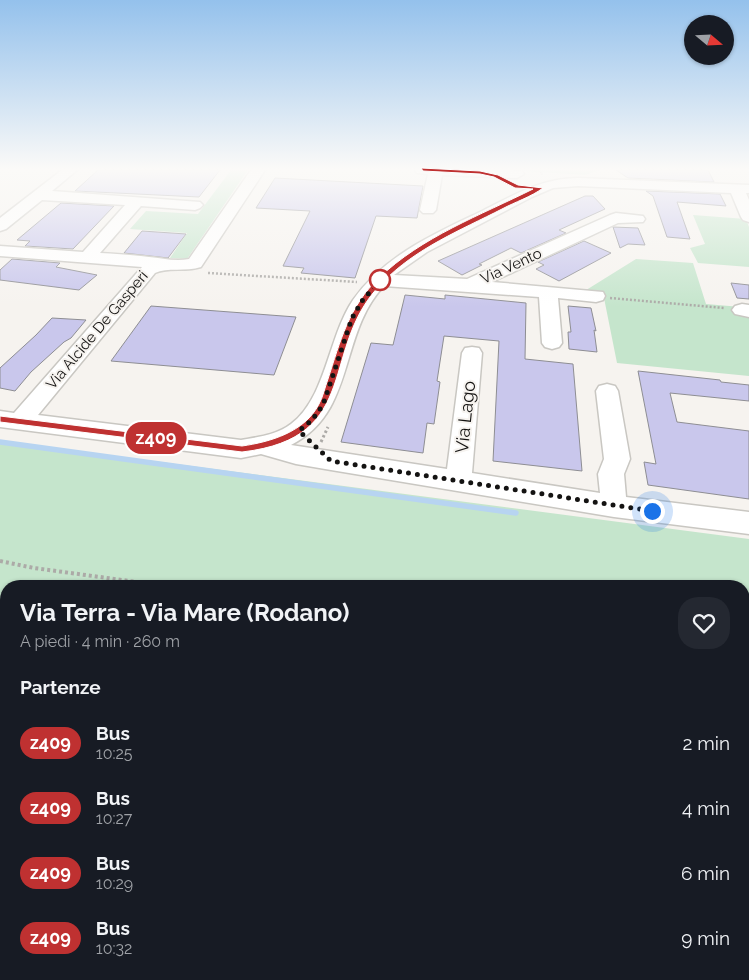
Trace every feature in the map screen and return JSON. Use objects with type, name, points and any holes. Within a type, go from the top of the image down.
[{"type":"street","points":[[0,226],[13,216]]},
{"type":"street","points":[[88,257],[125,216]]},
{"type":"street","name":"Via Alcide De Gasperi","points":[[10,420],[149,269],[156,265],[189,265],[195,263],[227,216]]},
{"type":"street","points":[[10,420],[242,449],[265,446],[299,431],[312,420],[323,405],[352,318],[362,301],[396,266],[467,216]]},
{"type":"street","name":"Via Vento","points":[[469,286],[616,218],[637,219]]},
{"type":"street","points":[[103,240],[120,241]]},
{"type":"street","points":[[0,250],[150,262],[156,265]]},
{"type":"street","points":[[396,266],[443,284]]},
{"type":"street","points":[[378,283],[443,284],[596,296]]},
{"type":"street","points":[[548,292],[552,343]]},
{"type":"street","name":"Via Lago","points":[[458,481],[472,353]]},
{"type":"street","points":[[607,391],[616,460],[611,474],[614,506]]},
{"type":"street","points":[[299,431],[331,461]]},
{"type":"street","points":[[265,446],[296,455],[331,461],[614,506],[749,523]]},
{"type":"path","points":[[199,272],[378,283]]},
{"type":"path","points":[[596,296],[745,310]]},
{"type":"path","points":[[0,560],[34,568],[122,580]]},
{"type":"green space","points":[[142,216],[217,216],[187,259],[170,258],[187,233],[130,229]]},
{"type":"green space","points":[[693,216],[746,219],[749,227],[749,267],[698,263],[690,248],[705,244]]},
{"type":"green space","points":[[636,259],[693,263],[706,304],[741,307],[744,317],[749,318],[749,376],[617,363],[603,293],[583,292]]},
{"type":"green space","points":[[0,441],[749,539],[749,580],[0,580]]},
{"type":"building","points":[[46,216],[105,216],[73,249],[25,246],[30,241],[17,240]]},
{"type":"building","points":[[308,216],[417,216],[417,218],[376,216],[355,278],[301,273],[304,268],[283,266]]},
{"type":"building","points":[[540,216],[590,216],[559,230],[566,233],[521,253],[511,248],[462,275],[438,261]]},
{"type":"building","points":[[660,216],[682,216],[690,239],[667,237]]},
{"type":"building","points":[[613,227],[638,228],[645,245],[628,244],[620,248]]},
{"type":"building","points":[[142,231],[186,234],[168,258],[124,253]]},
{"type":"building","points":[[584,241],[611,253],[559,281],[536,269],[544,265],[538,262]]},
{"type":"building","points":[[12,259],[60,263],[56,267],[97,275],[79,290],[0,280],[0,270]]},
{"type":"building","points":[[731,283],[749,285],[749,299],[737,298]]},
{"type":"building","points":[[405,295],[445,299],[445,295],[526,303],[525,359],[573,364],[582,471],[493,461],[499,341],[444,336],[437,381],[440,382],[434,424],[427,423],[423,453],[341,442],[371,343],[393,345]]},
{"type":"building","points":[[151,306],[296,317],[274,375],[111,361]]},
{"type":"building","points":[[568,306],[591,308],[596,331],[594,330],[597,352],[569,349],[568,332],[571,332]]},
{"type":"building","points":[[52,318],[86,320],[71,338],[31,372],[15,391],[0,388],[0,368]]},
{"type":"building","points":[[638,371],[749,385],[749,401],[670,393],[677,422],[749,431],[749,499],[648,485],[644,462],[656,464]]},
{"type":"waterway","points":[[0,442],[516,513]]},
{"type":"bus line","name":"z409","points":[[0,419],[242,449],[265,446],[282,440],[299,431],[312,420],[323,405],[352,318],[362,301],[380,280],[423,246],[484,216]]},
{"type":"route","points":[[380,280],[362,301],[352,318],[323,405],[312,420],[299,431],[331,461],[652,511]]}]
